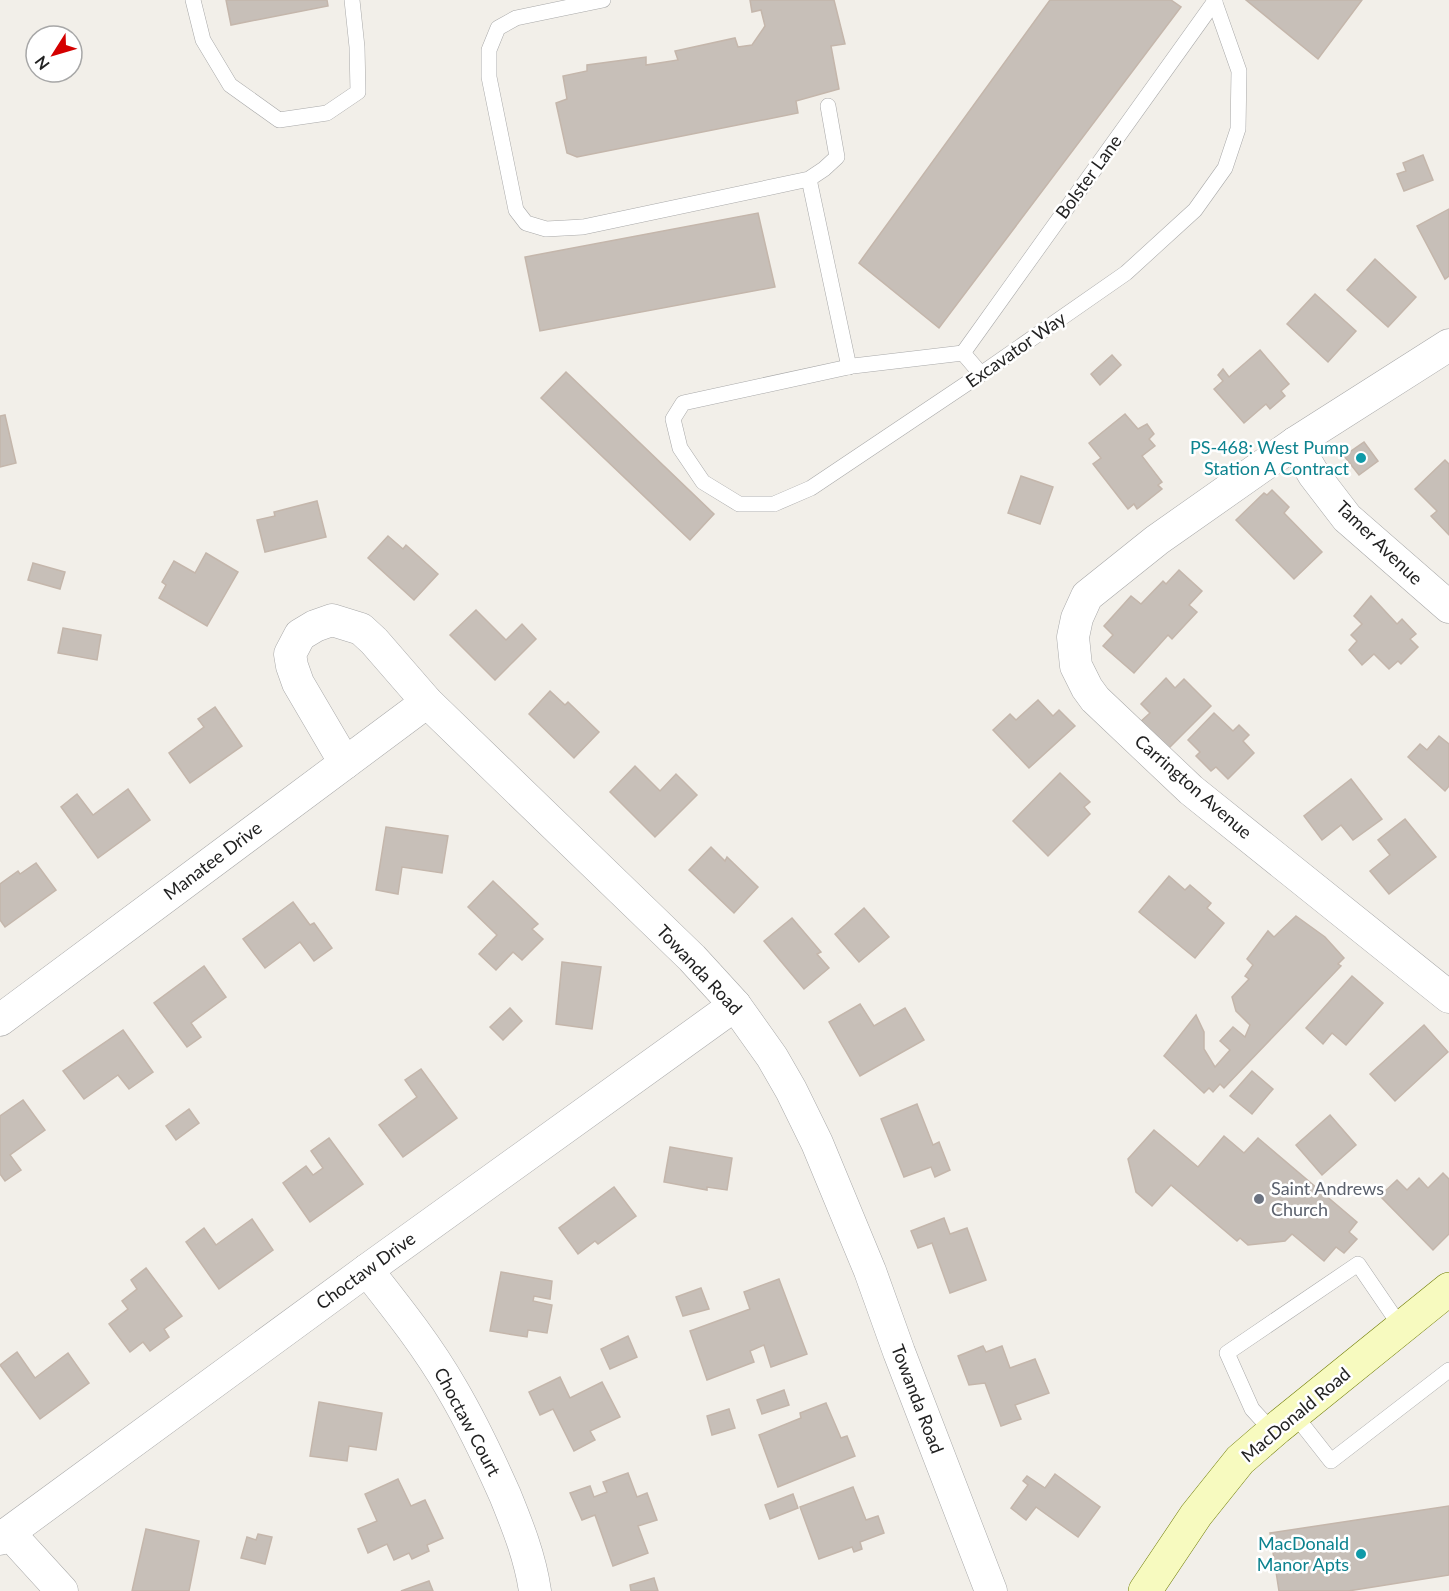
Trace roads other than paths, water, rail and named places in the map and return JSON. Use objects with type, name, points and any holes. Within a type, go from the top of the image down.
[{"type":"street","name":"Carrington Avenue","points":[[1449,345],[1295,444],[1157,540],[1087,596],[1077,618],[1073,637],[1076,666],[1095,699],[1191,790],[1449,997]]},
{"type":"street","name":"Tamer Avenue","points":[[1295,444],[1314,475],[1347,518],[1449,607]]},
{"type":"street","name":"Towanda Road","points":[[345,763],[298,683],[290,654],[300,635],[332,620],[361,629],[374,641],[427,702],[692,958],[735,1005],[792,1090],[817,1143],[870,1271],[991,1591]]},
{"type":"street","name":"Manatee Drive","points":[[0,1020],[427,702]]},
{"type":"street","name":"Choctaw Drive","points":[[5,1536],[367,1270],[735,1005]]},
{"type":"street","name":"Choctaw Court","points":[[367,1270],[407,1321],[452,1388],[489,1459],[520,1533],[532,1572],[535,1591]]},
{"type":"street","name":"MacDonald Road","points":[[1144,1591],[1196,1515],[1240,1460],[1449,1289]]},
{"type":"street","points":[[5,1536],[62,1591]]},
{"type":"lane","points":[[192,0],[203,40],[230,85],[279,120],[327,113],[358,92],[357,47],[352,0]]},
{"type":"lane","points":[[603,0],[516,18],[498,28],[489,50],[489,77],[516,210],[526,224],[546,229],[583,227],[809,179],[837,157],[828,106]]},
{"type":"lane","name":"Bolster Lane","points":[[963,353],[1214,0]]},
{"type":"lane","name":"Excavator Way","points":[[849,367],[683,403],[674,419],[680,448],[703,482],[739,504],[774,504],[811,488],[1126,273],[1194,210],[1225,168],[1238,129],[1239,71],[1214,0]]},
{"type":"lane","points":[[809,179],[849,367],[963,353],[981,374]]},
{"type":"lane","points":[[1401,1327],[1358,1263],[1227,1353],[1252,1409],[1283,1423],[1331,1461],[1449,1370]]},
{"type":"place","name":"PS-468: West Pump Station A Contract","points":[[1361,458]]},
{"type":"place","name":"Saint Andrews Church","points":[[1259,1199]]},
{"type":"place","name":"MacDonald Manor Apts","points":[[1361,1554]]}]
